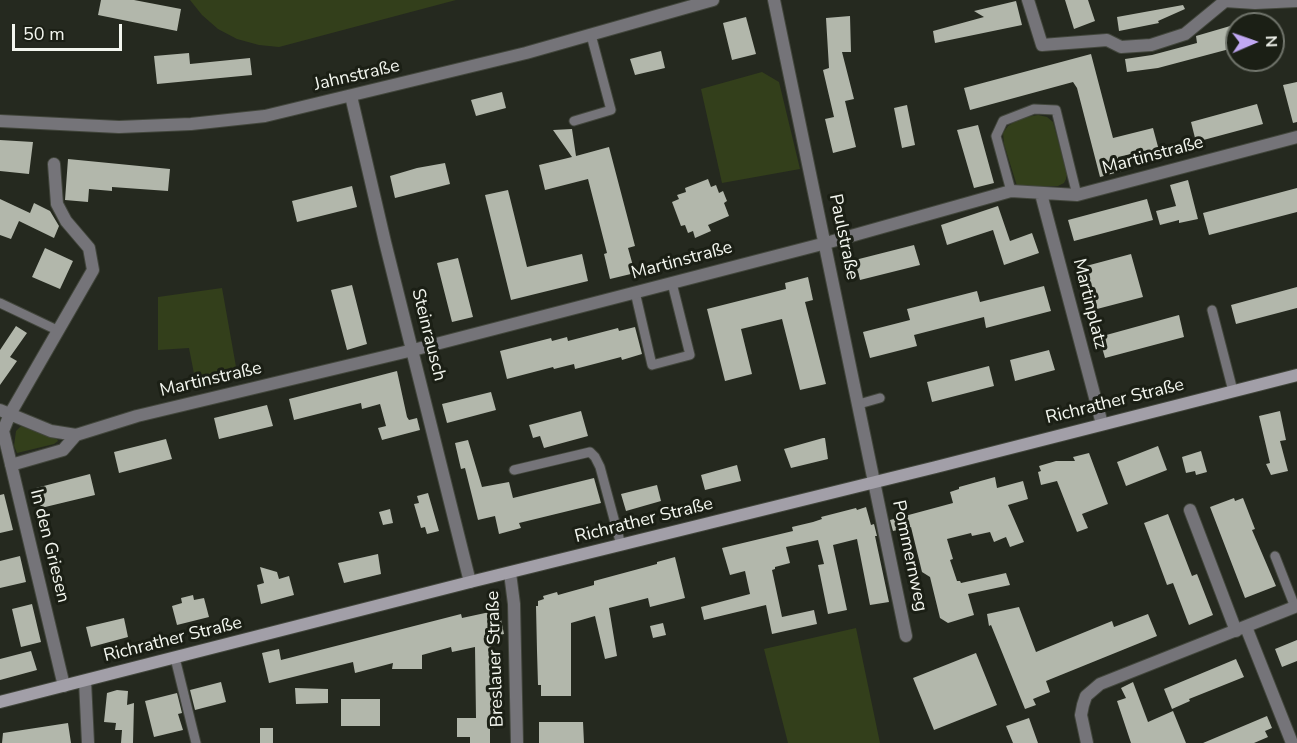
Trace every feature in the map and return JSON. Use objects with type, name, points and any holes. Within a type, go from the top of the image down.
[{"type":"street","name":"Jahnstraße","points":[[0,121],[118,127],[191,124],[265,116],[526,53],[713,0]]},
{"type":"street","name":"Paulstraße","points":[[774,0],[875,483]]},
{"type":"street","points":[[1028,0],[1042,45],[1107,40],[1121,47],[1150,45],[1185,34],[1225,0],[1255,3],[1297,1]]},
{"type":"street","name":"Steinrausch","points":[[351,96],[385,242],[471,582]]},
{"type":"street","name":"Martinstraße","points":[[5,412],[51,431],[76,435],[137,416],[413,350],[826,243],[1011,191],[1077,195],[1297,137]]},
{"type":"street","name":"In den Griesen","points":[[54,164],[57,204],[66,221],[89,248],[93,270],[59,331],[5,412],[3,431],[64,686]]},
{"type":"street","name":"Martinplatz","points":[[1041,194],[1102,424]]},
{"type":"street","name":"Richrather Straße","points":[[0,702],[1297,375]]},
{"type":"street","name":"Martinstraße","points":[[11,465],[63,450],[76,435]]},
{"type":"street","name":"Pommernweg","points":[[875,483],[906,636]]},
{"type":"street","points":[[1190,510],[1292,743]]},
{"type":"street","name":"Breslauer Straße","points":[[510,573],[514,604],[517,743]]},
{"type":"street","points":[[1088,743],[1081,715],[1083,705],[1086,696],[1100,684],[1296,606]]},
{"type":"street","points":[[85,681],[88,743]]},
{"type":"lane","points":[[574,121],[611,110],[591,34]]},
{"type":"lane","points":[[1011,191],[996,136],[1003,121],[1034,108],[1056,111],[1077,195]]},
{"type":"lane","points":[[634,292],[652,365],[690,355],[672,283]]},
{"type":"lane","points":[[0,303],[59,331]]},
{"type":"lane","points":[[1212,310],[1233,391]]},
{"type":"lane","points":[[859,404],[880,398]]},
{"type":"lane","points":[[513,470],[590,452],[600,467],[621,545]]},
{"type":"lane","points":[[1275,556],[1296,606]]},
{"type":"lane","points":[[175,658],[196,743]]},
{"type":"green space","points":[[190,0],[456,0],[279,47],[237,39],[218,29]]},
{"type":"green space","points":[[762,72],[779,82],[800,169],[722,183],[701,89]]},
{"type":"green space","points":[[1038,115],[1047,117],[1053,122],[1067,174],[1066,179],[1058,186],[1017,186],[1004,144],[1003,133],[1008,126],[1021,118]]},
{"type":"green space","points":[[222,288],[238,378],[197,389],[189,348],[158,350],[158,297]]},
{"type":"green space","points":[[21,426],[58,441],[17,453],[14,446],[16,431]]},
{"type":"green space","points":[[856,628],[880,743],[788,743],[764,649]]},
{"type":"building","points":[[101,0],[134,0],[181,9],[177,31],[98,15]]},
{"type":"building","points":[[1065,0],[1088,0],[1095,21],[1074,29]]},
{"type":"building","points":[[1016,1],[1022,25],[935,43],[933,31],[984,17],[974,11]]},
{"type":"building","points":[[1183,5],[1185,9],[1158,21],[1159,23],[1119,31],[1117,17]]},
{"type":"building","points":[[850,16],[851,52],[842,52],[854,99],[845,101],[856,147],[833,153],[825,119],[834,117],[823,70],[829,68],[826,18]]},
{"type":"building","points":[[746,17],[756,54],[732,60],[723,23]]},
{"type":"building","points":[[1225,28],[1225,50],[1158,68],[1127,72],[1125,59],[1152,55],[1197,43],[1196,36]]},
{"type":"building","points":[[661,51],[665,68],[635,75],[630,59]]},
{"type":"building","points":[[189,53],[190,64],[250,58],[252,75],[157,84],[154,56]]},
{"type":"building","points":[[1091,54],[1113,138],[1153,128],[1161,158],[1146,162],[1144,151],[1118,157],[1122,171],[1100,177],[1077,88],[1073,82],[970,110],[964,88]]},
{"type":"building","points":[[1297,82],[1297,122],[1293,123],[1283,85]]},
{"type":"building","points":[[502,92],[506,108],[476,116],[471,100]]},
{"type":"building","points":[[1257,104],[1263,124],[1196,142],[1191,122]]},
{"type":"building","points":[[907,105],[915,145],[902,148],[894,108]]},
{"type":"building","points":[[978,125],[994,183],[974,188],[957,130]]},
{"type":"building","points":[[572,129],[576,156],[609,147],[635,246],[628,248],[635,273],[610,279],[604,254],[607,253],[588,179],[545,190],[539,165],[572,157],[553,130]]},
{"type":"building","points":[[0,140],[33,142],[29,174],[0,171]]},
{"type":"building","points":[[68,159],[170,169],[168,191],[112,187],[112,191],[89,189],[88,202],[65,200]]},
{"type":"building","points":[[445,163],[450,184],[395,198],[390,176]]},
{"type":"building","points":[[708,179],[711,187],[716,185],[719,193],[723,191],[727,201],[724,203],[729,216],[708,225],[711,231],[695,238],[693,231],[688,233],[685,225],[681,226],[672,202],[679,199],[677,195],[686,192],[685,188]]},
{"type":"building","points":[[1188,180],[1198,219],[1179,223],[1179,220],[1160,225],[1156,211],[1176,206],[1170,185]]},
{"type":"building","points":[[352,186],[357,207],[297,222],[292,201]]},
{"type":"building","points":[[1297,188],[1297,212],[1209,235],[1203,213]]},
{"type":"building","points":[[508,190],[527,267],[582,254],[588,281],[511,300],[485,195]]},
{"type":"building","points":[[0,199],[30,213],[34,203],[50,211],[59,226],[54,238],[19,221],[11,239],[0,235]]},
{"type":"building","points":[[1147,199],[1153,220],[1074,241],[1068,220]]},
{"type":"building","points":[[998,206],[1010,241],[1032,233],[1039,253],[1004,265],[993,230],[947,245],[941,225]]},
{"type":"building","points":[[914,245],[920,265],[860,280],[855,260]]},
{"type":"building","points":[[45,248],[73,261],[60,289],[32,277]]},
{"type":"building","points":[[1131,254],[1143,297],[1097,309],[1086,266]]},
{"type":"building","points":[[458,258],[473,317],[452,322],[437,263]]},
{"type":"building","points":[[808,277],[813,300],[805,302],[826,384],[800,390],[782,319],[741,329],[752,374],[725,381],[707,309],[786,289],[785,283]]},
{"type":"building","points":[[352,285],[367,344],[347,350],[331,290]]},
{"type":"building","points":[[1044,286],[1051,311],[986,328],[984,317],[914,335],[917,346],[870,358],[863,332],[910,320],[907,309],[977,291],[980,302]]},
{"type":"building","points":[[1297,287],[1297,308],[1236,324],[1231,305]]},
{"type":"building","points":[[1179,315],[1184,337],[1105,358],[1099,337]]},
{"type":"building","points":[[16,326],[27,333],[10,357],[17,361],[0,385],[0,350]]},
{"type":"building","points":[[635,327],[642,354],[575,369],[574,364],[554,369],[553,367],[507,379],[500,351],[551,338],[552,341],[567,337],[568,341],[618,328],[619,331]]},
{"type":"building","points":[[1049,350],[1055,370],[1015,381],[1010,360]]},
{"type":"building","points":[[989,366],[994,386],[932,402],[927,382]]},
{"type":"building","points":[[397,371],[407,417],[409,420],[417,418],[420,430],[382,440],[378,428],[386,426],[380,404],[362,409],[361,403],[294,420],[289,399]]},
{"type":"building","points":[[491,392],[496,410],[447,423],[442,404]]},
{"type":"building","points":[[267,405],[273,426],[219,439],[214,418]]},
{"type":"building","points":[[581,411],[588,436],[544,448],[540,436],[533,438],[529,425]]},
{"type":"building","points":[[1280,411],[1286,440],[1280,441],[1288,471],[1271,475],[1266,464],[1270,463],[1259,416]]},
{"type":"building","points":[[825,438],[828,459],[791,468],[784,449]]},
{"type":"building","points":[[166,439],[172,459],[119,473],[114,452]]},
{"type":"building","points":[[468,440],[482,487],[509,482],[513,498],[594,478],[601,503],[519,523],[521,528],[499,534],[495,516],[478,520],[465,468],[461,469],[455,443]]},
{"type":"building","points":[[1158,446],[1167,470],[1126,486],[1117,462]]},
{"type":"building","points":[[1201,451],[1207,472],[1196,475],[1195,471],[1186,473],[1182,457]]},
{"type":"building","points":[[1089,453],[1108,504],[1082,514],[1088,528],[1077,532],[1057,481],[1041,485],[1038,472],[1041,471],[1039,466],[1056,461],[1075,461],[1073,457]]},
{"type":"building","points":[[737,465],[741,481],[705,490],[701,475]]},
{"type":"building","points":[[90,474],[95,495],[41,508],[36,488]]},
{"type":"building","points":[[995,477],[997,488],[1023,481],[1028,499],[1008,505],[1024,542],[1010,547],[1006,537],[994,542],[990,532],[972,536],[971,533],[947,539],[953,559],[950,560],[957,581],[961,583],[1006,573],[1010,585],[968,594],[974,615],[948,623],[940,618],[930,577],[922,572],[911,527],[893,531],[890,520],[953,503],[950,492],[959,487]]},
{"type":"building","points":[[657,485],[661,501],[626,511],[621,494]]},
{"type":"building","points":[[428,493],[439,531],[427,534],[425,527],[421,528],[414,504],[419,503],[417,496]]},
{"type":"building","points":[[4,494],[13,530],[0,533],[0,495]]},
{"type":"building","points":[[1234,498],[1235,501],[1243,498],[1255,529],[1252,530],[1276,586],[1245,598],[1210,507]]},
{"type":"building","points":[[866,507],[877,536],[875,536],[889,602],[870,605],[857,539],[833,545],[847,610],[828,614],[818,565],[824,564],[818,540],[786,547],[790,563],[772,570],[782,617],[814,610],[817,624],[772,634],[766,605],[704,620],[701,607],[750,594],[745,571],[730,575],[722,548],[793,531],[792,527],[822,519],[821,517]]},
{"type":"building","points":[[390,509],[393,523],[383,525],[379,512]]},
{"type":"building","points":[[1168,514],[1192,576],[1197,574],[1213,615],[1189,625],[1173,583],[1167,585],[1144,523]]},
{"type":"building","points":[[378,554],[381,574],[344,583],[338,563]]},
{"type":"building","points":[[20,556],[26,582],[0,588],[0,561]]},
{"type":"building","points":[[675,557],[685,598],[650,607],[648,598],[609,608],[617,656],[605,659],[595,616],[571,623],[571,696],[541,696],[541,685],[538,685],[536,606],[538,606],[538,601],[544,599],[543,596],[557,592],[558,595],[594,585],[594,581]]},
{"type":"building","points":[[260,567],[277,572],[279,579],[289,576],[294,595],[261,604],[257,585],[264,583]]},
{"type":"building","points":[[193,595],[194,600],[204,598],[209,617],[177,625],[172,606],[182,603],[181,598]]},
{"type":"building","points":[[32,604],[41,642],[21,647],[12,609]]},
{"type":"building","points":[[1019,607],[1036,652],[1112,621],[1114,627],[1148,614],[1157,636],[1046,681],[1050,692],[1033,699],[1036,705],[1025,709],[991,625],[989,626],[987,614]]},
{"type":"building","points":[[499,610],[504,634],[485,638],[495,652],[494,729],[490,729],[490,743],[470,743],[470,737],[457,737],[457,718],[476,718],[475,647],[452,652],[451,647],[422,655],[422,669],[392,669],[393,663],[355,673],[353,662],[269,683],[262,653],[279,649],[281,660],[461,614],[462,618]]},
{"type":"building","points":[[124,618],[128,637],[91,647],[86,627]]},
{"type":"building","points":[[663,623],[666,635],[653,638],[650,626]]},
{"type":"building","points":[[1297,640],[1297,661],[1282,667],[1275,649]]},
{"type":"building","points":[[31,651],[37,670],[0,680],[0,659]]},
{"type":"building","points":[[976,653],[997,705],[934,730],[913,678]]},
{"type":"building","points":[[1236,659],[1244,677],[1189,699],[1190,701],[1172,709],[1164,689]]},
{"type":"building","points":[[221,682],[226,702],[195,710],[190,690]]},
{"type":"building","points":[[1133,682],[1148,722],[1173,711],[1186,743],[1131,743],[1117,701],[1126,698],[1121,688]]},
{"type":"building","points":[[295,688],[328,689],[328,703],[296,704]]},
{"type":"building","points":[[117,690],[128,691],[127,705],[134,703],[133,743],[121,743],[122,730],[115,730],[116,723],[104,722],[107,693]]},
{"type":"building","points":[[177,693],[182,713],[178,714],[183,730],[154,737],[145,701]]},
{"type":"building","points":[[341,699],[380,699],[380,726],[341,726]]},
{"type":"building","points":[[1267,716],[1272,728],[1265,731],[1268,737],[1254,743],[1203,743]]},
{"type":"building","points":[[1029,718],[1038,743],[1013,743],[1006,726]]},
{"type":"building","points":[[539,722],[583,722],[584,743],[539,743]]},
{"type":"building","points":[[68,723],[71,743],[2,743],[3,733]]},
{"type":"building","points":[[260,728],[273,728],[273,743],[260,743]]}]
